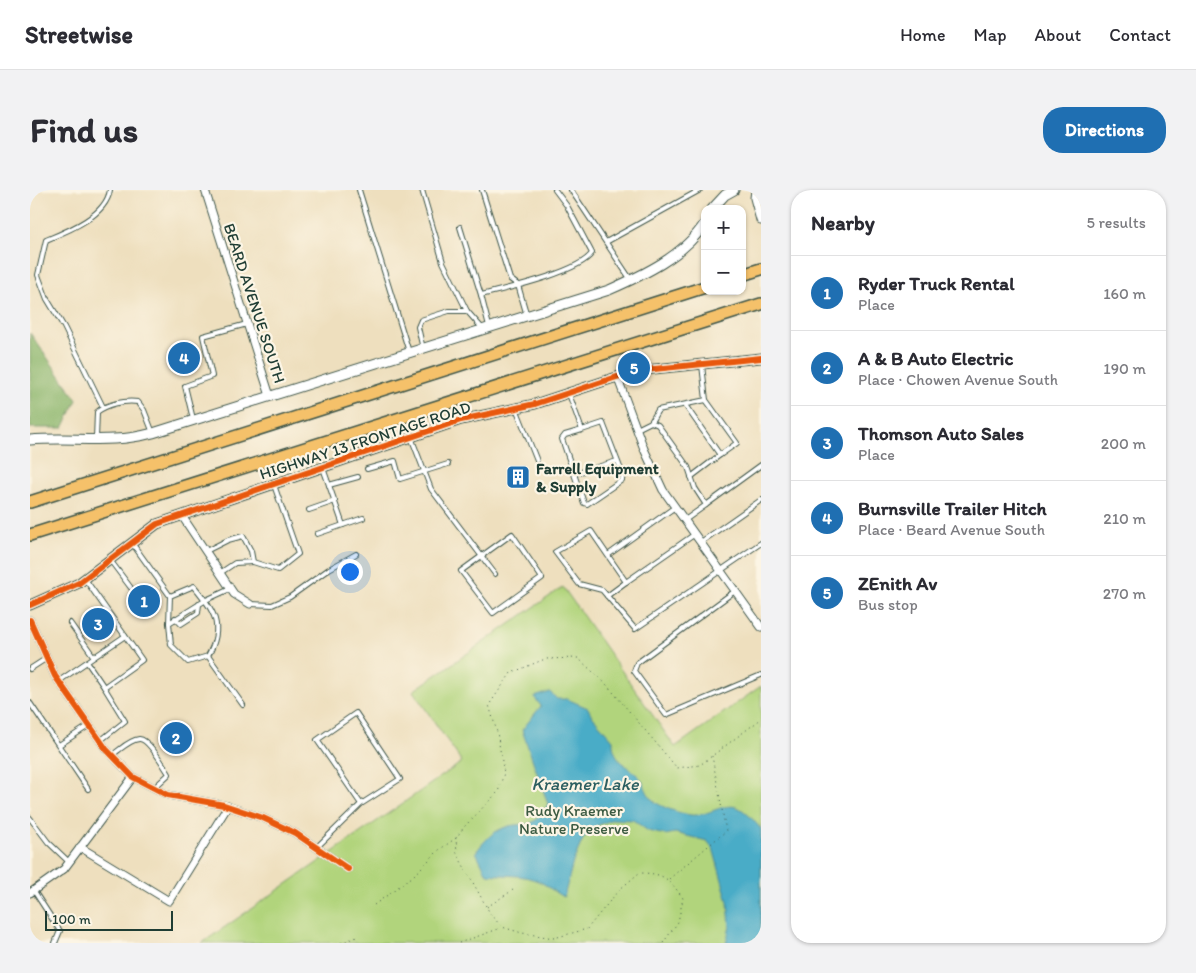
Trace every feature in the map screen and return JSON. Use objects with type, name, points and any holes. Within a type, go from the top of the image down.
[{"type":"highway","points":[[746,274],[761,269]]},
{"type":"highway","points":[[30,502],[701,288]]},
{"type":"highway","points":[[30,535],[761,304]]},
{"type":"street","name":"BEARD AVENUE SOUTH","points":[[205,190],[270,396]]},
{"type":"street","points":[[715,205],[724,195],[734,190]]},
{"type":"street","points":[[756,190],[755,198],[761,220]]},
{"type":"street","points":[[30,440],[53,438],[96,441],[128,440],[153,434],[409,354],[609,290],[631,280],[684,248],[701,229]]},
{"type":"street","name":"HIGHWAY 13 FRONTAGE ROAD","points":[[30,604],[85,578],[157,524],[461,420],[516,408],[617,376],[652,369],[761,358]]},
{"type":"street","points":[[617,376],[663,490],[761,627]]},
{"type":"street","points":[[182,516],[234,594],[250,604]]},
{"type":"street","points":[[30,620],[46,658],[59,681],[100,741],[133,777],[168,795],[228,806],[263,818],[295,833],[348,869]]},
{"type":"street","points":[[32,892],[64,869],[133,777]]},
{"type":"street","points":[[80,847],[169,901],[228,806]]},
{"type":"lane","points":[[103,407],[64,327],[47,298],[38,275],[46,240],[83,224],[109,200],[110,190]]},
{"type":"lane","points":[[359,190],[409,354]]},
{"type":"lane","points":[[422,190],[443,262],[466,311],[487,329]]},
{"type":"lane","points":[[482,190],[510,278],[518,285],[527,316]]},
{"type":"lane","points":[[481,296],[560,272],[589,258],[592,253],[567,206],[555,190]]},
{"type":"lane","points":[[571,190],[631,280]]},
{"type":"lane","points":[[606,242],[700,190]]},
{"type":"lane","points":[[460,227],[481,296],[487,329]]},
{"type":"lane","points":[[424,349],[418,328],[421,320],[449,311],[466,311]]},
{"type":"lane","points":[[194,421],[186,386],[212,376],[202,336],[248,324]]},
{"type":"lane","points":[[691,477],[737,442],[706,400],[702,365]]},
{"type":"lane","points":[[569,392],[582,430]]},
{"type":"lane","points":[[637,429],[651,422],[658,410],[706,400]]},
{"type":"lane","points":[[96,441],[97,412],[103,407],[129,401],[138,402],[144,410],[153,434]]},
{"type":"lane","points":[[685,405],[720,454]]},
{"type":"lane","points":[[516,408],[537,461]]},
{"type":"lane","points":[[651,422],[658,425],[688,467],[691,477],[706,505]]},
{"type":"lane","points":[[603,423],[618,461],[623,475],[622,480],[587,504],[584,503],[562,439],[564,435],[603,423]]},
{"type":"lane","points":[[412,438],[423,472],[431,489],[495,574]]},
{"type":"lane","points":[[367,469],[395,461],[400,479],[448,464]]},
{"type":"lane","points":[[574,474],[618,461]]},
{"type":"lane","points":[[685,520],[761,465]]},
{"type":"lane","points":[[322,468],[343,525]]},
{"type":"lane","points":[[329,485],[358,477]]},
{"type":"lane","points":[[220,573],[235,563],[253,562],[278,570],[298,554],[274,485]]},
{"type":"lane","points":[[701,542],[761,500]]},
{"type":"lane","points":[[309,510],[335,501]]},
{"type":"lane","points":[[608,555],[676,507]]},
{"type":"lane","points":[[317,534],[364,518]]},
{"type":"lane","points":[[626,582],[591,531],[555,552],[579,584],[602,590],[635,629],[761,543]]},
{"type":"lane","points":[[512,534],[542,578],[493,613],[461,571],[482,556],[512,534]]},
{"type":"lane","points":[[607,596],[695,534]]},
{"type":"lane","points":[[206,551],[228,540],[243,536],[251,551],[253,562]]},
{"type":"lane","points":[[132,543],[170,596],[169,623],[171,645],[188,662],[208,656],[216,642],[214,613],[206,600],[194,586],[170,596]]},
{"type":"lane","points":[[250,604],[272,604],[290,598],[329,569],[356,554]]},
{"type":"lane","points":[[110,560],[131,588]]},
{"type":"lane","points":[[85,578],[142,660],[104,687]]},
{"type":"lane","points":[[169,623],[206,600],[231,589]]},
{"type":"lane","points":[[736,591],[636,663],[634,671],[666,715],[761,675]]},
{"type":"lane","points":[[175,618],[181,624],[198,613],[199,604]]},
{"type":"lane","points":[[70,623],[94,657]]},
{"type":"lane","points":[[59,681],[125,636]]},
{"type":"lane","points":[[208,656],[243,705]]},
{"type":"lane","points":[[30,669],[46,658]]},
{"type":"lane","points":[[87,662],[125,721],[100,741]]},
{"type":"lane","points":[[30,703],[88,789]]},
{"type":"lane","points":[[317,847],[361,804],[400,779],[356,713],[317,740],[361,804]]},
{"type":"lane","points":[[59,745],[90,726]]},
{"type":"lane","points":[[112,756],[131,742],[139,739],[147,742],[169,774],[154,788]]},
{"type":"lane","points":[[30,818],[48,842],[69,862]]},
{"type":"lane","points":[[32,892],[60,931],[55,943]]},
{"type":"path","points":[[374,905],[412,877],[439,850],[456,838],[464,826],[498,792],[504,773],[497,732],[489,705],[511,673],[545,659],[578,658],[607,685],[677,768],[700,765],[761,719]]},
{"type":"path","points":[[669,879],[726,831],[712,756]]},
{"type":"path","points":[[456,838],[457,854],[486,908],[502,927],[522,933],[554,938],[587,929],[619,890],[639,873],[657,873],[669,879],[683,898],[678,922],[663,943]]},
{"type":"path","points":[[486,908],[516,888]]},
{"type":"path","points":[[459,943],[502,927]]},
{"type":"path","points":[[341,943],[356,937]]},
{"type":"green space","points":[[30,333],[77,400],[63,428],[30,428]]},
{"type":"green space","name":"Rudy Kraemer Nature Preserve","points":[[563,587],[675,747],[761,686],[761,943],[202,943],[462,762],[413,691]]},
{"type":"water","name":"Kraemer Lake","points":[[550,692],[557,699],[567,699],[588,708],[592,716],[613,740],[617,756],[640,778],[649,795],[656,803],[691,815],[704,814],[733,806],[751,817],[761,829],[761,943],[726,943],[730,926],[728,902],[713,848],[707,841],[675,833],[665,835],[648,831],[633,820],[613,819],[594,827],[583,839],[573,862],[564,897],[534,879],[521,876],[487,874],[476,852],[489,837],[507,827],[530,823],[541,814],[548,804],[522,730],[541,706],[534,697]]},
{"type":"cycle path","points":[[30,605],[79,583],[157,524],[461,420],[535,404],[635,371],[761,358]]},
{"type":"cycle path","points":[[30,620],[55,676],[106,749],[133,777],[168,795],[224,805],[263,818],[295,833],[348,869]]},
{"type":"place","name":"Burnsville Trailer Hitch","points":[[184,358]]},
{"type":"place","name":"ZEnith Av","points":[[634,368]]},
{"type":"place","name":"Farrell Equipment & Supply","points":[[518,477]]},
{"type":"place","name":"Ryder Truck Rental","points":[[144,601]]},
{"type":"place","name":"Thomson Auto Sales","points":[[98,624]]},
{"type":"place","name":"A & B Auto Electric","points":[[176,738]]}]
